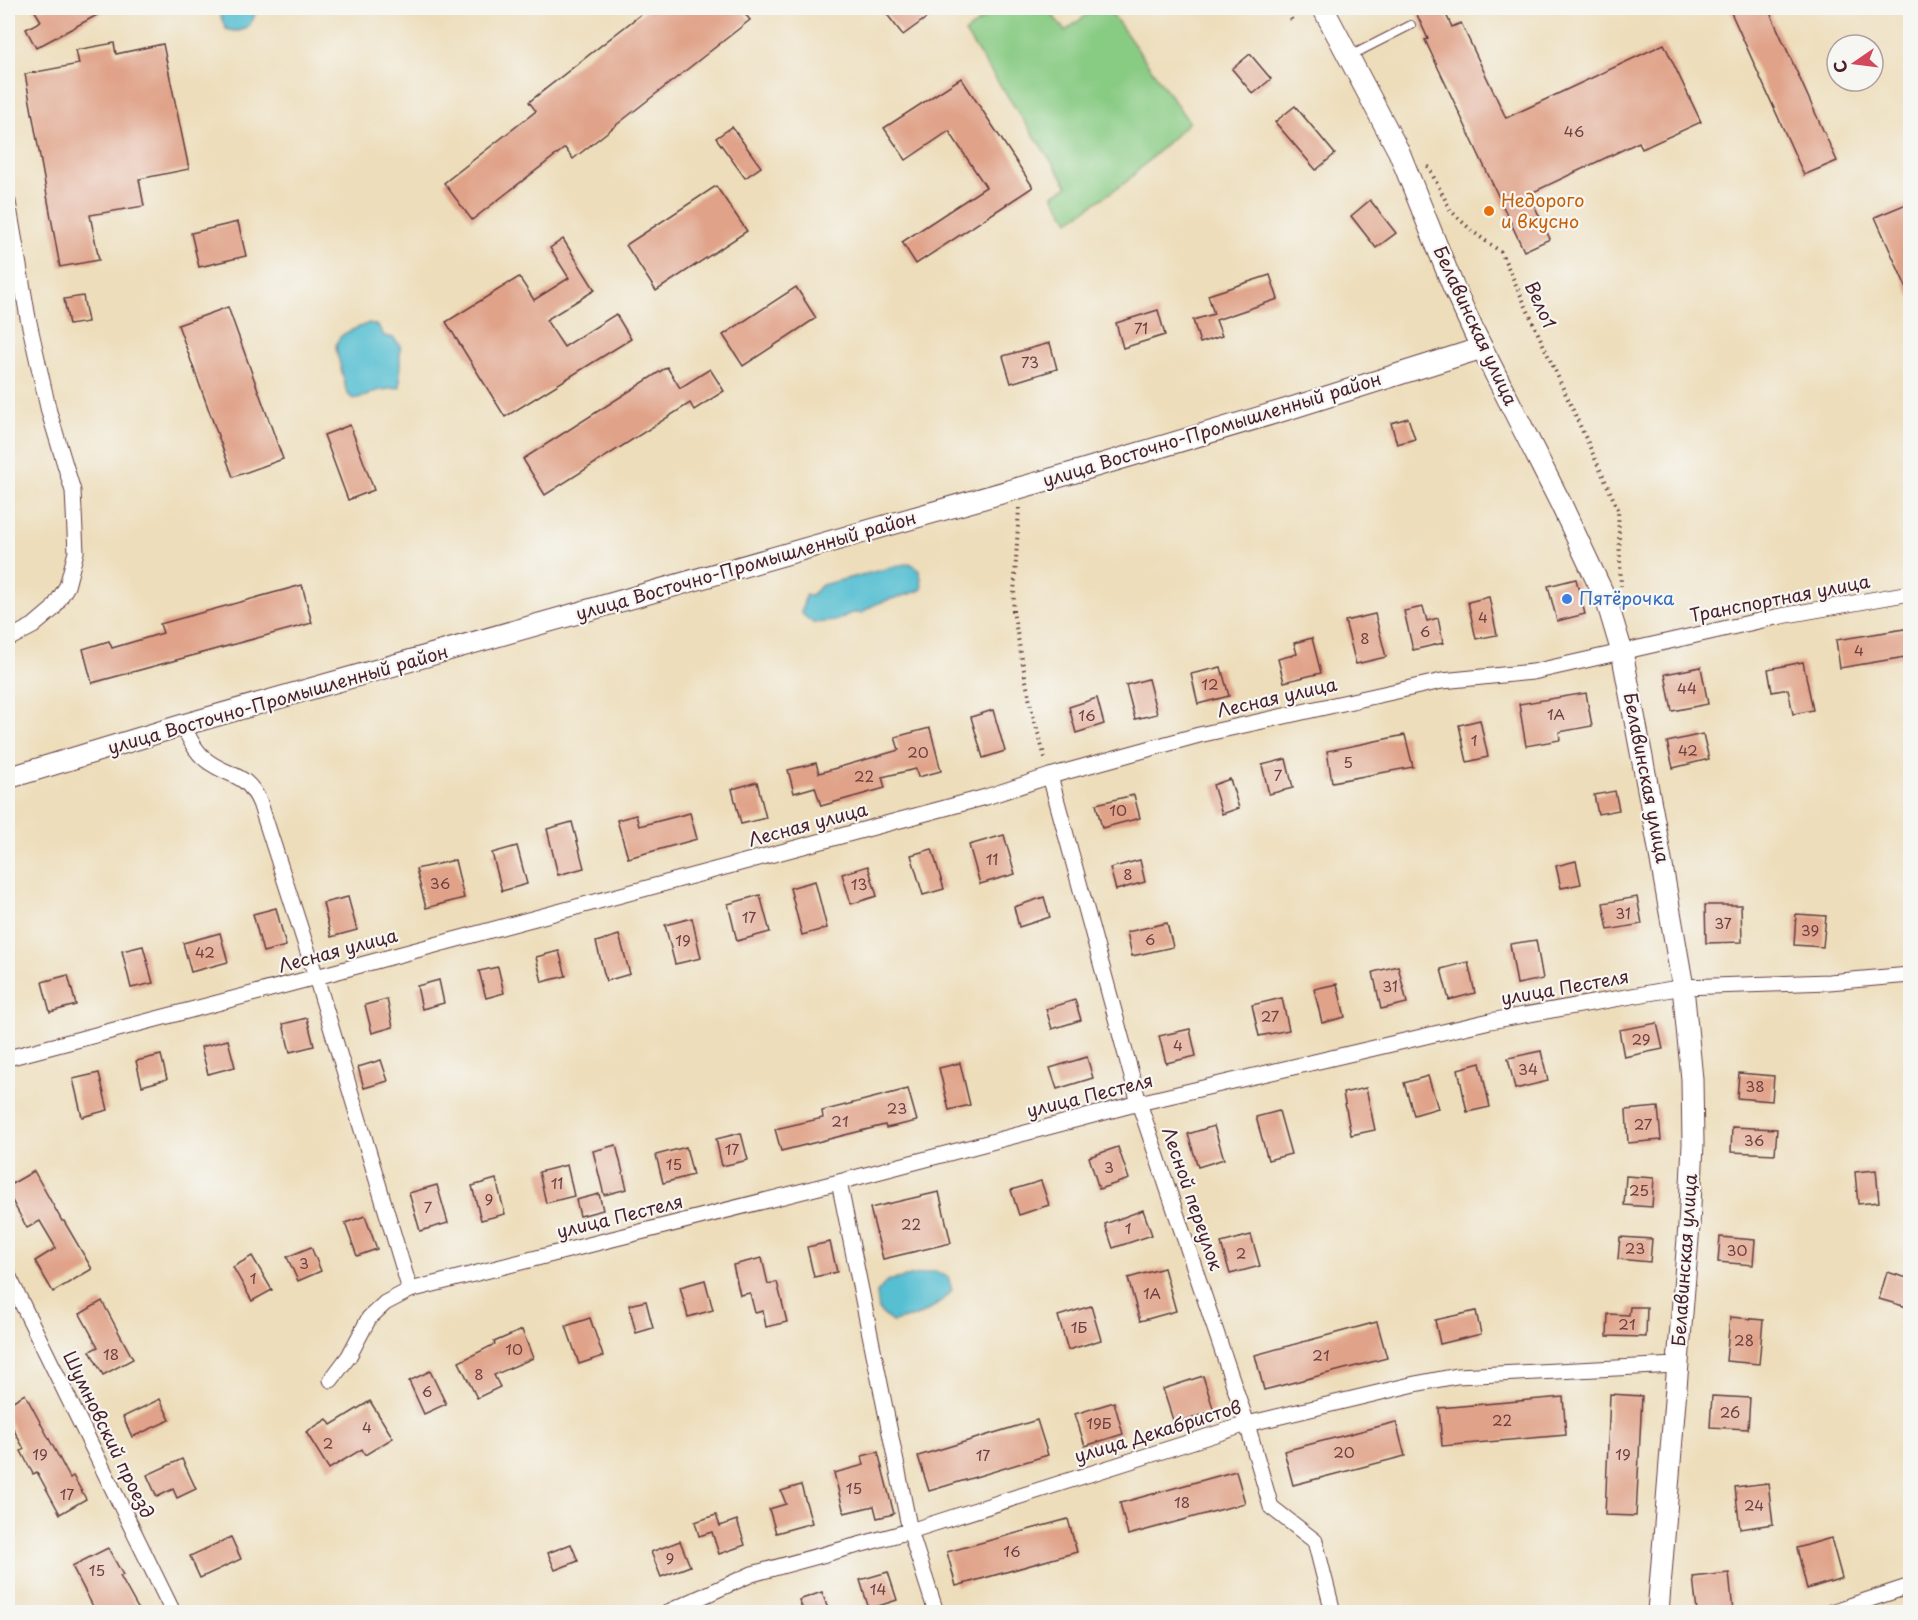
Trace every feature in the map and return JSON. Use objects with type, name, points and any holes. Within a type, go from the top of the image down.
[{"type":"main road","name":"Белавинская улица","points":[[1323,8],[1399,152],[1482,348],[1561,504],[1607,602],[1622,652],[1683,987],[1692,1079],[1693,1144],[1658,1612]]},
{"type":"main road","name":"улица Восточно-Промышленный район","points":[[8,778],[183,726],[1080,471],[1288,410],[1482,348]]},
{"type":"street","points":[[8,202],[25,306],[49,412],[73,491],[76,552],[67,586],[53,609],[33,626],[8,639]]},
{"type":"street","name":"Транспортная улица","points":[[1622,652],[1776,617],[1911,594]]},
{"type":"street","name":"Лесная улица","points":[[8,1058],[986,797],[1050,776],[1199,735],[1442,681],[1533,672],[1622,652]]},
{"type":"street","points":[[183,726],[195,748],[207,761],[243,779],[254,789],[316,977],[410,1290]]},
{"type":"street","name":"Лесной переулок","points":[[1050,776],[1138,1104],[1247,1424],[1271,1507],[1315,1540],[1333,1612]]},
{"type":"street","name":"улица Пестеля","points":[[331,1380],[349,1356],[369,1318],[386,1303],[410,1290],[1138,1104],[1490,1021],[1683,987],[1829,982],[1911,975]]},
{"type":"street","points":[[839,1182],[910,1531],[936,1612]]},
{"type":"street","name":"Шумновский проезд","points":[[8,1275],[173,1612]]},
{"type":"street","name":"улица Декабристов","points":[[668,1612],[753,1574],[910,1531],[1247,1424],[1457,1376],[1676,1365]]},
{"type":"street","points":[[1831,1612],[1911,1586]]},
{"type":"lane","points":[[1349,57],[1411,25]]},
{"type":"path","points":[[1285,8],[1293,22]]},
{"type":"path","name":"Вело1","points":[[1425,160],[1451,211],[1472,231],[1502,252],[1618,509],[1622,590]]},
{"type":"path","points":[[1020,487],[1013,611],[1031,708],[1050,776]]},
{"type":"green space","points":[[997,8],[1047,8],[1065,31],[1096,8],[1108,8],[1189,122],[1126,182],[1069,221],[1053,195],[1068,186],[965,33]]},
{"type":"water","points":[[217,8],[256,8],[253,19],[247,27],[243,30],[232,31],[226,29]]},
{"type":"water","points":[[369,323],[378,326],[384,336],[393,338],[400,345],[400,387],[376,391],[353,399],[347,393],[336,348],[337,343],[343,335]]},
{"type":"water","points":[[909,563],[920,573],[922,589],[883,601],[862,613],[851,613],[835,621],[813,623],[801,613],[806,594],[810,596],[822,585]]},
{"type":"water","points":[[935,1271],[948,1277],[952,1290],[932,1308],[911,1318],[892,1322],[879,1311],[877,1293],[887,1281]]},
{"type":"building","points":[[33,8],[110,8],[36,48],[26,29],[41,21]]},
{"type":"building","points":[[649,8],[740,8],[750,20],[573,159],[565,148],[472,220],[444,183],[536,111],[529,102]]},
{"type":"building","points":[[882,8],[940,8],[903,35]]},
{"type":"building","points":[[1414,8],[1443,8],[1452,27],[1461,23],[1506,118],[1664,44],[1701,122],[1642,149],[1639,142],[1529,194],[1550,239],[1524,251],[1425,40],[1428,39]]},
{"type":"building","points":[[1729,8],[1768,8],[1837,161],[1804,175]]},
{"type":"building","points":[[114,43],[116,54],[163,44],[189,169],[139,179],[144,206],[90,215],[99,260],[60,267],[25,74],[79,64],[76,50]]},
{"type":"building","points":[[1250,54],[1271,79],[1253,94],[1232,69]]},
{"type":"building","points":[[961,78],[1033,187],[916,264],[902,242],[986,187],[949,131],[906,160],[884,128]]},
{"type":"building","points":[[1295,106],[1335,154],[1316,170],[1275,122]]},
{"type":"building","points":[[732,127],[761,167],[745,178],[716,138]]},
{"type":"building","points":[[716,186],[747,231],[656,291],[626,245]]},
{"type":"building","points":[[1370,200],[1396,233],[1376,248],[1351,216]]},
{"type":"building","points":[[1911,202],[1911,298],[1875,217]]},
{"type":"building","points":[[238,222],[246,256],[199,267],[191,233]]},
{"type":"building","points":[[563,239],[595,290],[546,320],[564,347],[616,314],[631,339],[505,417],[446,322],[519,277],[534,300],[569,278],[550,248]]},
{"type":"building","points":[[1270,275],[1278,299],[1216,320],[1222,336],[1200,343],[1193,320],[1214,314],[1208,295]]},
{"type":"building","points":[[796,287],[816,318],[743,366],[723,335]]},
{"type":"building","points":[[83,296],[88,322],[69,325],[64,299]]},
{"type":"building","points":[[228,307],[283,459],[233,477],[178,325]]},
{"type":"building","points":[[1158,310],[1165,335],[1123,348],[1116,323]]},
{"type":"building","points":[[1050,343],[1057,369],[1011,383],[1003,356]]},
{"type":"building","points":[[667,367],[680,388],[710,369],[724,391],[694,410],[690,403],[545,495],[523,459]]},
{"type":"building","points":[[1408,418],[1415,439],[1397,444],[1391,423]]},
{"type":"building","points":[[350,425],[374,490],[348,500],[324,435]]},
{"type":"building","points":[[1576,579],[1585,614],[1557,621],[1548,586]]},
{"type":"building","points":[[302,585],[312,623],[92,683],[83,649],[109,641],[112,648],[163,633],[160,624]]},
{"type":"building","points":[[1489,597],[1497,635],[1476,639],[1468,602]]},
{"type":"building","points":[[1423,607],[1427,621],[1438,618],[1443,643],[1413,650],[1404,611]]},
{"type":"building","points":[[1375,614],[1386,657],[1356,664],[1345,621]]},
{"type":"building","points":[[1911,628],[1911,656],[1840,668],[1836,640]]},
{"type":"building","points":[[1312,638],[1321,673],[1284,682],[1278,659],[1297,654],[1294,643]]},
{"type":"building","points":[[1803,662],[1813,710],[1793,714],[1788,689],[1772,692],[1768,669]]},
{"type":"building","points":[[1221,667],[1229,696],[1198,704],[1191,674]]},
{"type":"building","points":[[1701,667],[1708,704],[1672,711],[1665,674]]},
{"type":"building","points":[[1148,679],[1157,714],[1135,719],[1126,685]]},
{"type":"building","points":[[1586,693],[1592,726],[1559,732],[1560,740],[1526,746],[1519,704]]},
{"type":"building","points":[[1097,698],[1104,724],[1076,733],[1069,707]]},
{"type":"building","points":[[993,710],[1005,751],[983,758],[971,717]]},
{"type":"building","points":[[1480,720],[1488,757],[1467,762],[1459,725]]},
{"type":"building","points":[[930,728],[941,771],[918,777],[916,769],[882,777],[885,788],[821,806],[815,787],[794,793],[788,770],[816,763],[819,773],[899,750],[895,737]]},
{"type":"building","points":[[1703,734],[1709,759],[1673,768],[1667,742]]},
{"type":"building","points":[[1405,735],[1413,767],[1332,782],[1327,751]]},
{"type":"building","points":[[1286,759],[1293,788],[1269,794],[1262,765]]},
{"type":"building","points":[[1230,779],[1239,808],[1222,814],[1213,785]]},
{"type":"building","points":[[757,782],[766,818],[741,824],[732,789]]},
{"type":"building","points":[[1615,791],[1619,810],[1598,814],[1594,795]]},
{"type":"building","points":[[1134,795],[1140,818],[1102,828],[1096,804]]},
{"type":"building","points":[[690,813],[697,839],[628,858],[617,820],[636,815],[639,826]]},
{"type":"building","points":[[572,822],[584,868],[558,875],[547,829]]},
{"type":"building","points":[[1004,835],[1015,874],[980,884],[969,845]]},
{"type":"building","points":[[517,846],[527,884],[502,891],[492,853]]},
{"type":"building","points":[[932,849],[944,889],[923,895],[911,855]]},
{"type":"building","points":[[455,860],[464,898],[426,908],[416,869]]},
{"type":"building","points":[[1140,860],[1145,882],[1116,890],[1110,868]]},
{"type":"building","points":[[1576,861],[1581,884],[1561,888],[1556,866]]},
{"type":"building","points":[[868,866],[877,896],[851,904],[842,874]]},
{"type":"building","points":[[815,881],[827,928],[802,935],[790,888]]},
{"type":"building","points":[[760,895],[770,932],[737,941],[728,904]]},
{"type":"building","points":[[348,897],[357,930],[331,937],[323,903]]},
{"type":"building","points":[[1044,897],[1050,917],[1019,927],[1014,907]]},
{"type":"building","points":[[1637,897],[1642,924],[1608,930],[1603,903]]},
{"type":"building","points":[[1705,905],[1741,905],[1742,942],[1706,943]]},
{"type":"building","points":[[276,908],[286,946],[263,952],[253,914]]},
{"type":"building","points":[[1796,914],[1826,916],[1823,947],[1794,945]]},
{"type":"building","points":[[692,918],[701,958],[675,964],[665,925]]},
{"type":"building","points":[[1167,923],[1173,947],[1132,956],[1127,932]]},
{"type":"building","points":[[220,933],[228,962],[191,972],[183,943]]},
{"type":"building","points":[[619,935],[630,974],[606,981],[596,942]]},
{"type":"building","points":[[1536,940],[1543,979],[1517,984],[1510,944]]},
{"type":"building","points":[[143,946],[153,983],[131,988],[122,951]]},
{"type":"building","points":[[559,951],[566,976],[542,982],[536,957]]},
{"type":"building","points":[[1468,962],[1475,993],[1449,1000],[1441,969]]},
{"type":"building","points":[[1398,966],[1407,1003],[1381,1009],[1373,972]]},
{"type":"building","points":[[498,967],[504,993],[486,998],[479,971]]},
{"type":"building","points":[[68,975],[76,1005],[50,1012],[42,982]]},
{"type":"building","points":[[439,980],[444,1003],[422,1009],[417,986]]},
{"type":"building","points":[[1337,984],[1345,1017],[1322,1023],[1314,989]]},
{"type":"building","points":[[1282,998],[1289,1030],[1259,1036],[1252,1005]]},
{"type":"building","points":[[387,999],[393,1027],[372,1033],[365,1005]]},
{"type":"building","points":[[1075,1000],[1081,1020],[1052,1029],[1046,1009]]},
{"type":"building","points":[[307,1018],[314,1046],[290,1052],[283,1024]]},
{"type":"building","points":[[1657,1023],[1663,1049],[1624,1057],[1619,1030]]},
{"type":"building","points":[[1190,1029],[1196,1056],[1166,1063],[1159,1036]]},
{"type":"building","points":[[228,1040],[235,1067],[208,1074],[201,1047]]},
{"type":"building","points":[[1541,1051],[1548,1081],[1515,1089],[1508,1058]]},
{"type":"building","points":[[161,1055],[167,1079],[142,1086],[136,1061]]},
{"type":"building","points":[[1087,1057],[1093,1078],[1057,1089],[1050,1068]]},
{"type":"building","points":[[381,1060],[388,1081],[364,1088],[358,1067]]},
{"type":"building","points":[[960,1063],[970,1105],[949,1110],[939,1068]]},
{"type":"building","points":[[1480,1063],[1490,1107],[1467,1112],[1458,1069]]},
{"type":"building","points":[[99,1073],[108,1110],[82,1117],[73,1079]]},
{"type":"building","points":[[1739,1073],[1774,1076],[1772,1101],[1737,1098]]},
{"type":"building","points":[[1428,1076],[1438,1108],[1414,1115],[1404,1083]]},
{"type":"building","points":[[1366,1088],[1375,1130],[1351,1135],[1343,1093]]},
{"type":"building","points":[[908,1089],[917,1121],[886,1128],[885,1125],[781,1151],[775,1129],[823,1118],[822,1111]]},
{"type":"building","points":[[1658,1107],[1661,1140],[1628,1143],[1626,1110]]},
{"type":"building","points":[[1279,1111],[1291,1154],[1268,1160],[1256,1117]]},
{"type":"building","points":[[1214,1126],[1224,1159],[1198,1167],[1188,1134]]},
{"type":"building","points":[[1732,1127],[1777,1129],[1775,1154],[1731,1152]]},
{"type":"building","points":[[741,1133],[748,1160],[722,1166],[716,1139]]},
{"type":"building","points":[[616,1145],[627,1189],[604,1195],[593,1151]]},
{"type":"building","points":[[686,1147],[693,1175],[663,1183],[656,1155]]},
{"type":"building","points":[[1118,1147],[1129,1179],[1099,1189],[1089,1157]]},
{"type":"building","points":[[567,1165],[574,1196],[546,1203],[539,1172]]},
{"type":"building","points":[[1876,1170],[1879,1202],[1858,1204],[1855,1172]]},
{"type":"building","points":[[34,1171],[92,1269],[53,1292],[35,1261],[56,1248],[40,1221],[27,1228],[8,1193],[8,1186]]},
{"type":"building","points":[[1626,1176],[1654,1178],[1652,1207],[1624,1205]]},
{"type":"building","points":[[496,1179],[505,1214],[481,1220],[472,1186]]},
{"type":"building","points":[[1041,1181],[1049,1205],[1019,1215],[1011,1190]]},
{"type":"building","points":[[437,1185],[448,1223],[420,1231],[409,1193]]},
{"type":"building","points":[[939,1192],[951,1243],[883,1259],[870,1208]]},
{"type":"building","points":[[599,1194],[603,1210],[580,1216],[576,1200]]},
{"type":"building","points":[[1143,1210],[1152,1235],[1113,1248],[1105,1224]]},
{"type":"building","points":[[365,1216],[377,1249],[357,1256],[345,1223]]},
{"type":"building","points":[[1251,1235],[1260,1266],[1230,1274],[1221,1243]]},
{"type":"building","points":[[1620,1237],[1652,1239],[1650,1262],[1618,1259]]},
{"type":"building","points":[[1720,1237],[1755,1240],[1753,1265],[1718,1262]]},
{"type":"building","points":[[830,1242],[837,1272],[814,1277],[807,1247]]},
{"type":"building","points":[[311,1247],[321,1271],[298,1281],[287,1257]]},
{"type":"building","points":[[252,1256],[272,1290],[252,1301],[233,1267]]},
{"type":"building","points":[[762,1258],[768,1284],[777,1282],[787,1322],[766,1327],[763,1311],[755,1313],[750,1293],[740,1295],[733,1265]]},
{"type":"building","points":[[1164,1268],[1176,1311],[1140,1321],[1128,1278]]},
{"type":"building","points":[[1887,1272],[1911,1279],[1911,1294],[1907,1307],[1879,1299]]},
{"type":"building","points":[[705,1280],[713,1310],[688,1317],[680,1287]]},
{"type":"building","points":[[102,1301],[133,1359],[103,1375],[90,1351],[98,1347],[80,1314]]},
{"type":"building","points":[[646,1301],[653,1328],[636,1333],[629,1305]]},
{"type":"building","points":[[1091,1306],[1101,1340],[1068,1350],[1058,1316]]},
{"type":"building","points":[[1630,1307],[1647,1307],[1646,1337],[1607,1336],[1608,1314],[1629,1315]]},
{"type":"building","points":[[1476,1311],[1481,1334],[1440,1344],[1435,1320]]},
{"type":"building","points":[[1730,1317],[1763,1320],[1759,1364],[1726,1361]]},
{"type":"building","points":[[590,1318],[603,1356],[579,1364],[566,1326]]},
{"type":"building","points":[[1377,1322],[1387,1358],[1264,1390],[1255,1355]]},
{"type":"building","points":[[522,1330],[533,1358],[494,1375],[500,1387],[477,1398],[459,1362],[495,1344],[494,1342]]},
{"type":"building","points":[[430,1371],[446,1404],[424,1414],[409,1381]]},
{"type":"building","points":[[1203,1376],[1214,1411],[1174,1423],[1163,1389]]},
{"type":"building","points":[[25,1394],[70,1478],[73,1476],[86,1499],[60,1514],[37,1472],[33,1474],[21,1451],[24,1449],[8,1419],[8,1404]]},
{"type":"building","points":[[1610,1394],[1642,1396],[1636,1516],[1605,1515]]},
{"type":"building","points":[[1712,1396],[1750,1398],[1748,1429],[1710,1427]]},
{"type":"building","points":[[1563,1397],[1566,1435],[1442,1446],[1439,1408]]},
{"type":"building","points":[[160,1399],[170,1420],[132,1437],[123,1417]]},
{"type":"building","points":[[370,1401],[393,1438],[365,1455],[362,1449],[329,1469],[306,1432],[327,1419],[331,1425]]},
{"type":"building","points":[[1114,1402],[1123,1434],[1085,1446],[1075,1414]]},
{"type":"building","points":[[1037,1420],[1048,1455],[929,1491],[918,1456]]},
{"type":"building","points":[[1396,1422],[1405,1456],[1293,1485],[1284,1451]]},
{"type":"building","points":[[878,1452],[894,1514],[877,1518],[874,1506],[844,1513],[834,1473],[864,1465],[862,1456]]},
{"type":"building","points":[[182,1459],[196,1489],[177,1498],[173,1489],[157,1497],[147,1475]]},
{"type":"building","points":[[1236,1471],[1245,1503],[1128,1535],[1120,1503]]},
{"type":"building","points":[[1768,1483],[1773,1524],[1740,1529],[1735,1487]]},
{"type":"building","points":[[801,1485],[812,1523],[776,1533],[769,1509],[786,1504],[781,1491]]},
{"type":"building","points":[[716,1515],[720,1526],[737,1520],[745,1545],[719,1554],[712,1532],[699,1536],[695,1522]]},
{"type":"building","points":[[1068,1519],[1077,1552],[956,1586],[947,1552]]},
{"type":"building","points":[[231,1537],[241,1559],[200,1578],[190,1556]]},
{"type":"building","points":[[1831,1538],[1842,1578],[1807,1589],[1797,1548]]},
{"type":"building","points":[[680,1541],[690,1566],[661,1577],[651,1552]]},
{"type":"building","points":[[571,1544],[578,1561],[555,1570],[548,1553]]},
{"type":"building","points":[[108,1548],[140,1612],[96,1612],[72,1566]]},
{"type":"building","points":[[888,1572],[897,1600],[869,1609],[860,1580]]},
{"type":"building","points":[[1729,1573],[1733,1612],[1697,1612],[1693,1577]]},
{"type":"building","points":[[822,1592],[829,1612],[804,1612],[799,1600]]},
{"type":"place","name":"Недорого и вкусно","points":[[1489,211]]},
{"type":"place","name":"Пятёрочка","points":[[1567,599]]}]
